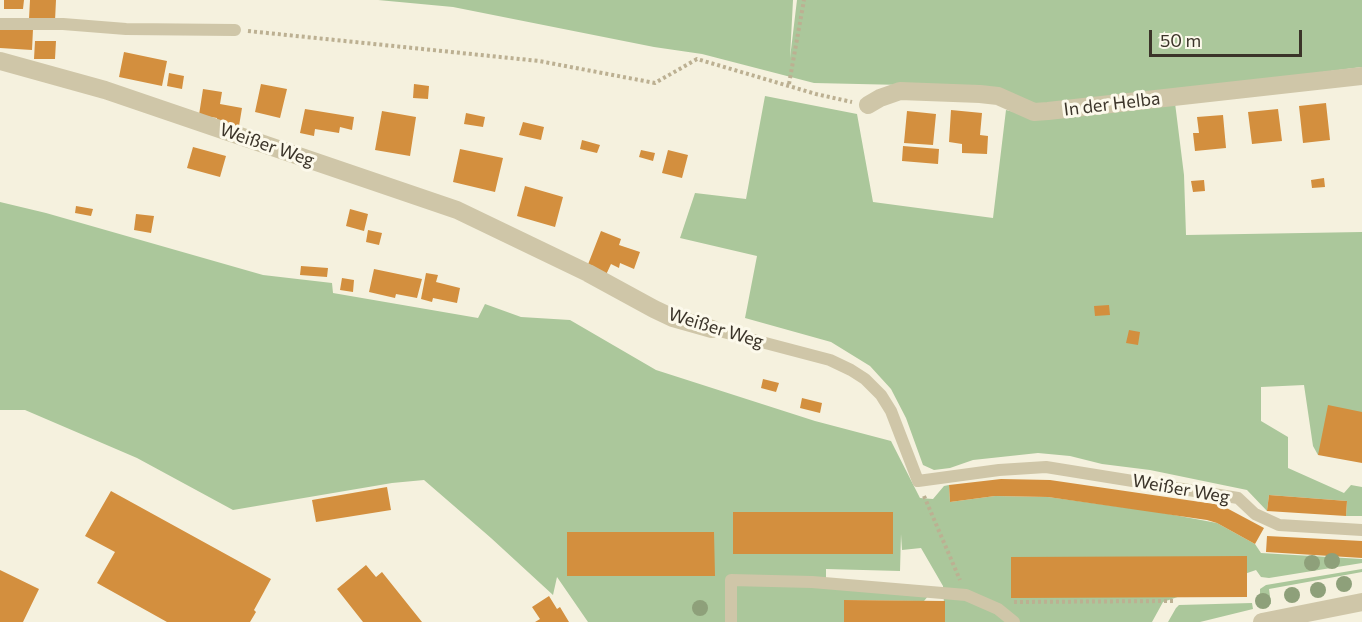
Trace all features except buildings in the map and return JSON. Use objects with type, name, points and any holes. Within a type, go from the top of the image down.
[{"type":"street","name":"Weißer Weg","points":[[0,60],[105,90],[457,210],[588,273],[673,318],[712,329]]},
{"type":"street","name":"In der Helba","points":[[868,105],[900,91],[980,94],[998,96],[1034,112],[1362,76]]},
{"type":"street","points":[[1262,622],[1362,602]]},
{"type":"lane","points":[[0,24],[235,30]]},
{"type":"lane","name":"Weißer Weg","points":[[712,329],[830,360],[865,379],[881,394],[891,411],[918,481],[999,470],[1046,467],[1238,498],[1255,513],[1279,525],[1362,530]]},
{"type":"lane","points":[[731,622],[731,580],[812,582],[966,594],[998,609],[1014,622]]},
{"type":"path","points":[[789,84],[804,0]]},
{"type":"path","points":[[235,30],[529,60],[655,83],[697,59],[789,84],[816,94],[868,105]]},
{"type":"path","points":[[918,481],[966,594]]},
{"type":"path","points":[[981,602],[1173,601]]},
{"type":"green space","points":[[378,0],[793,0],[790,58],[797,0],[1362,0],[1362,67],[1047,107],[1032,105],[992,87],[814,83],[702,54],[654,47],[453,7]]},
{"type":"green space","points":[[765,96],[857,114],[873,202],[993,218],[1006,110],[1039,118],[1175,103],[1184,175],[1186,235],[1362,232],[1362,412],[1318,455],[1313,446],[1304,385],[1261,387],[1261,421],[1288,437],[1288,468],[1344,493],[1351,485],[1362,487],[1362,516],[1346,516],[1347,501],[1269,495],[1267,511],[1247,490],[1150,470],[1102,464],[1070,456],[1038,453],[973,460],[950,468],[934,470],[923,465],[906,418],[891,389],[870,366],[831,342],[745,318],[757,256],[680,238],[695,193],[746,199]]},
{"type":"green space","points":[[0,202],[263,275],[332,283],[333,293],[478,318],[485,304],[521,317],[570,320],[656,370],[815,421],[891,441],[920,498],[933,499],[944,486],[949,485],[950,502],[995,496],[1048,497],[1158,512],[1217,523],[1255,544],[1261,553],[1362,559],[1362,563],[1269,578],[1261,577],[1256,570],[1163,602],[1152,622],[945,622],[943,586],[921,548],[902,550],[901,534],[900,571],[826,569],[826,588],[929,595],[924,601],[844,600],[844,622],[588,622],[557,577],[553,595],[424,480],[392,483],[233,510],[137,458],[25,410],[0,410]]},
{"type":"green space","points":[[1362,569],[1362,572],[1269,589],[1271,604],[1266,603],[1260,596],[1260,589],[1266,585]]},
{"type":"green space","points":[[1252,603],[1253,609],[1200,622],[1168,622],[1179,605]]}]
